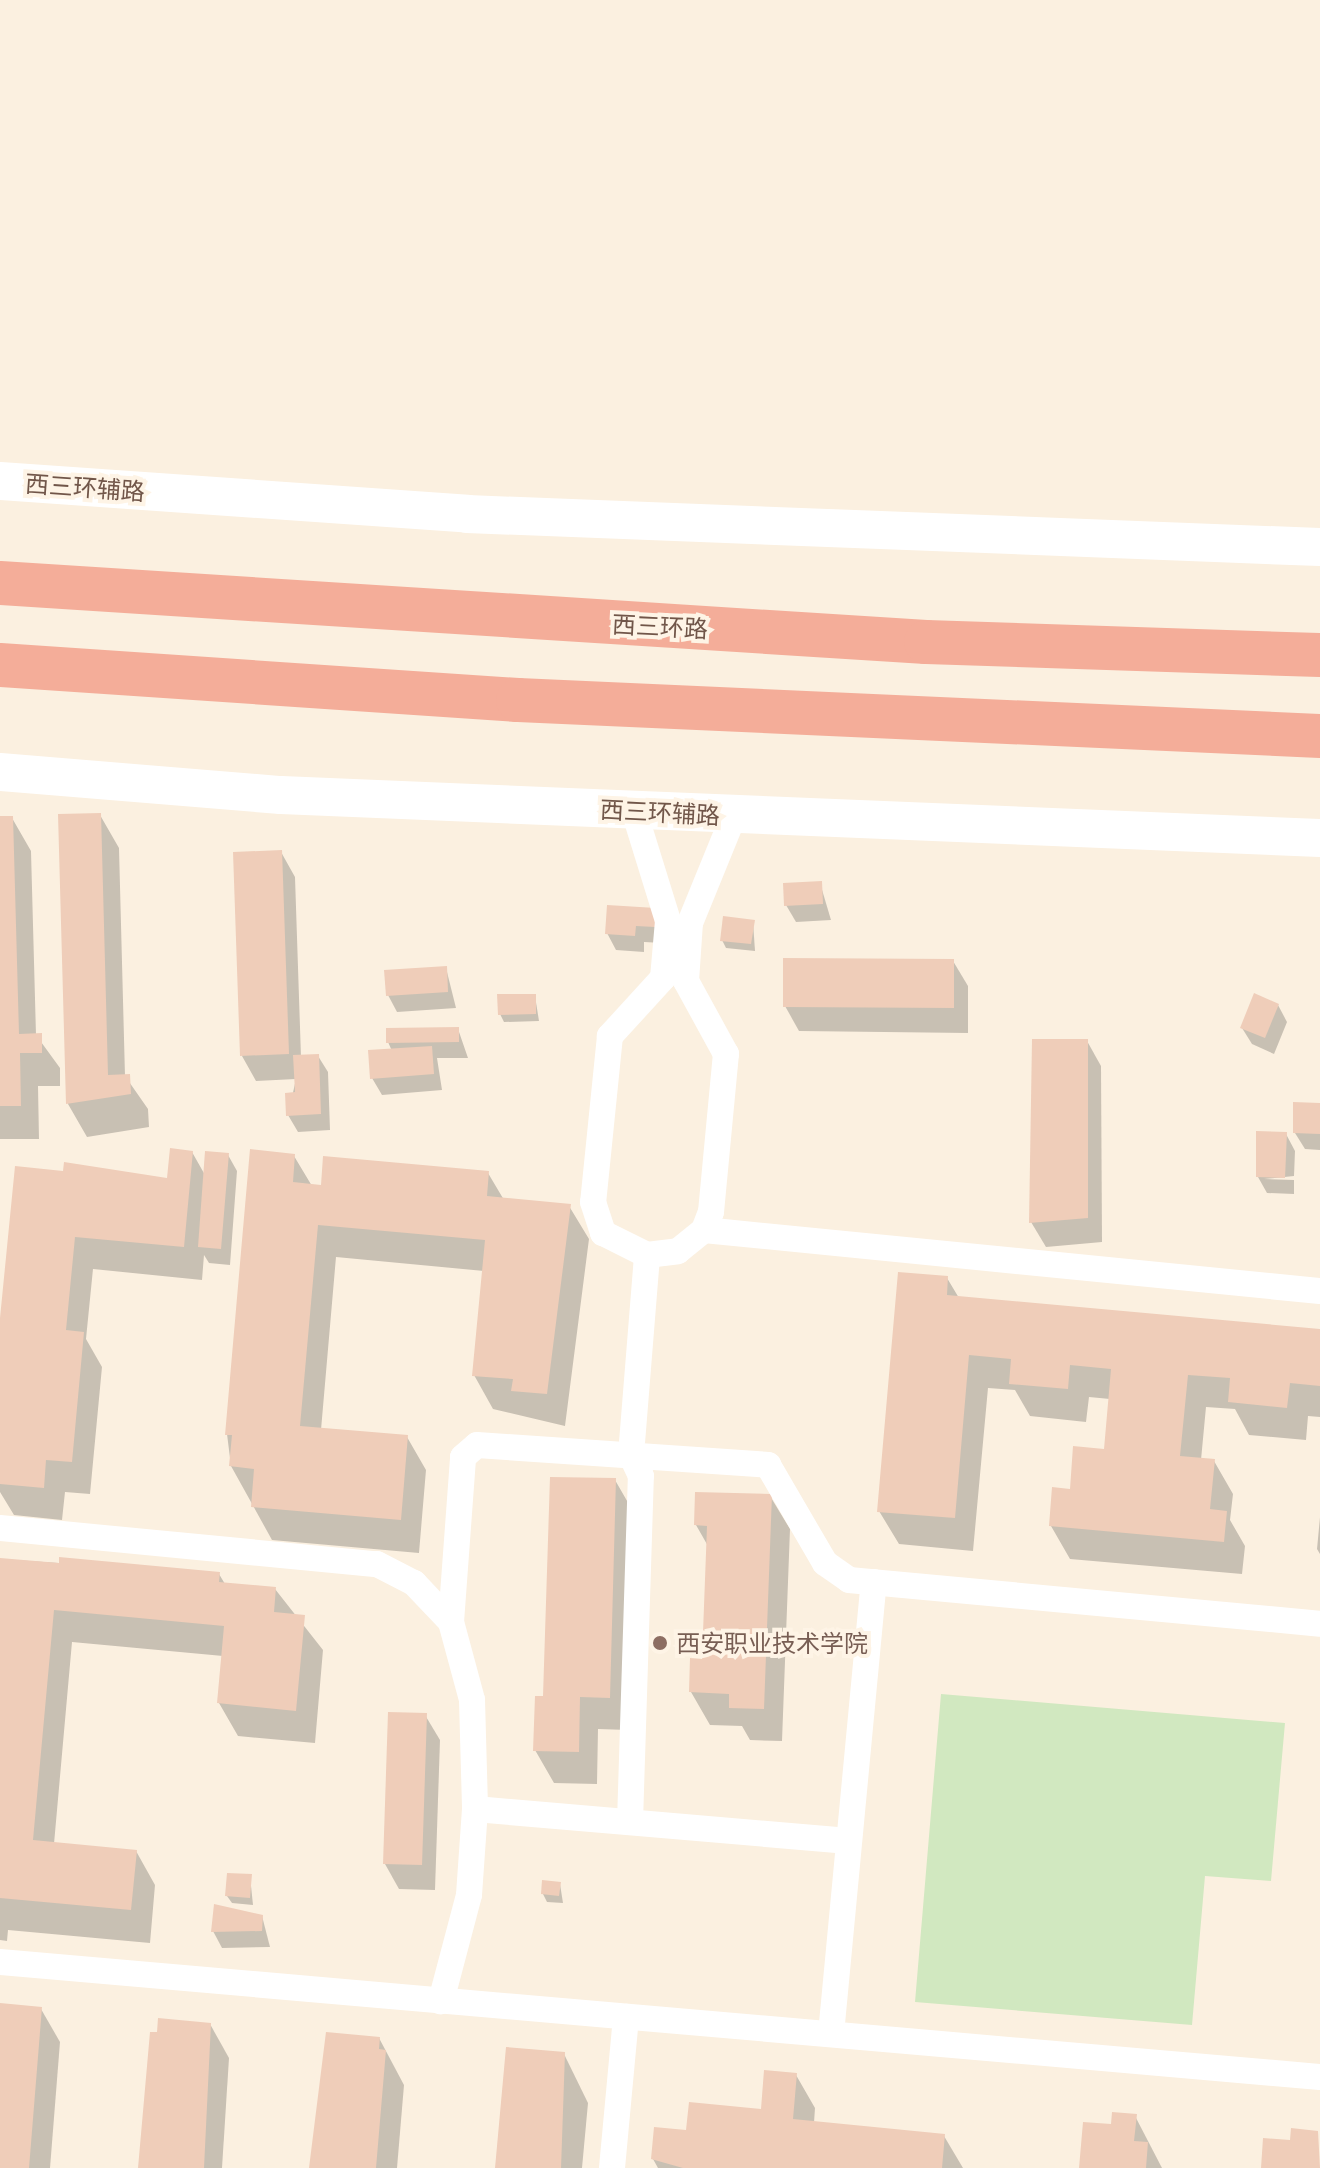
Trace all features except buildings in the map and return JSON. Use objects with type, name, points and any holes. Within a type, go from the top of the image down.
[{"type":"highway","name":"西三环路","points":[[0,583],[926,642],[1320,655]]},
{"type":"highway","points":[[0,665],[518,700],[1320,736]]},
{"type":"main road","name":"西三环辅路","points":[[0,481],[483,515],[1320,547]]},
{"type":"main road","name":"西三环辅路","points":[[0,772],[634,811],[1320,838]]},
{"type":"street","points":[[634,811],[668,921],[663,978],[610,1036],[593,1202],[603,1233],[647,1255],[678,1251],[704,1230],[726,1054],[686,981],[690,923],[734,815]]},
{"type":"street","points":[[704,1230],[1320,1291]]},
{"type":"street","points":[[630,1822],[641,1476],[631,1455],[647,1255]]},
{"type":"street","points":[[441,2001],[469,1895],[475,1809],[472,1700],[451,1622],[463,1457],[477,1445],[768,1465],[825,1563],[849,1580],[1320,1624]]},
{"type":"street","points":[[0,1528],[377,1564],[414,1583],[451,1622]]},
{"type":"street","points":[[831,2034],[874,1582]]},
{"type":"street","points":[[475,1809],[849,1841]]},
{"type":"street","points":[[0,1962],[1320,2077]]},
{"type":"street","points":[[612,2168],[626,2017]]},
{"type":"green space","points":[[941,1694],[1285,1723],[1271,1881],[1205,1876],[1192,2025],[915,2002]]},
{"type":"place","name":"西安职业技术学院","points":[[660,1643]]}]
